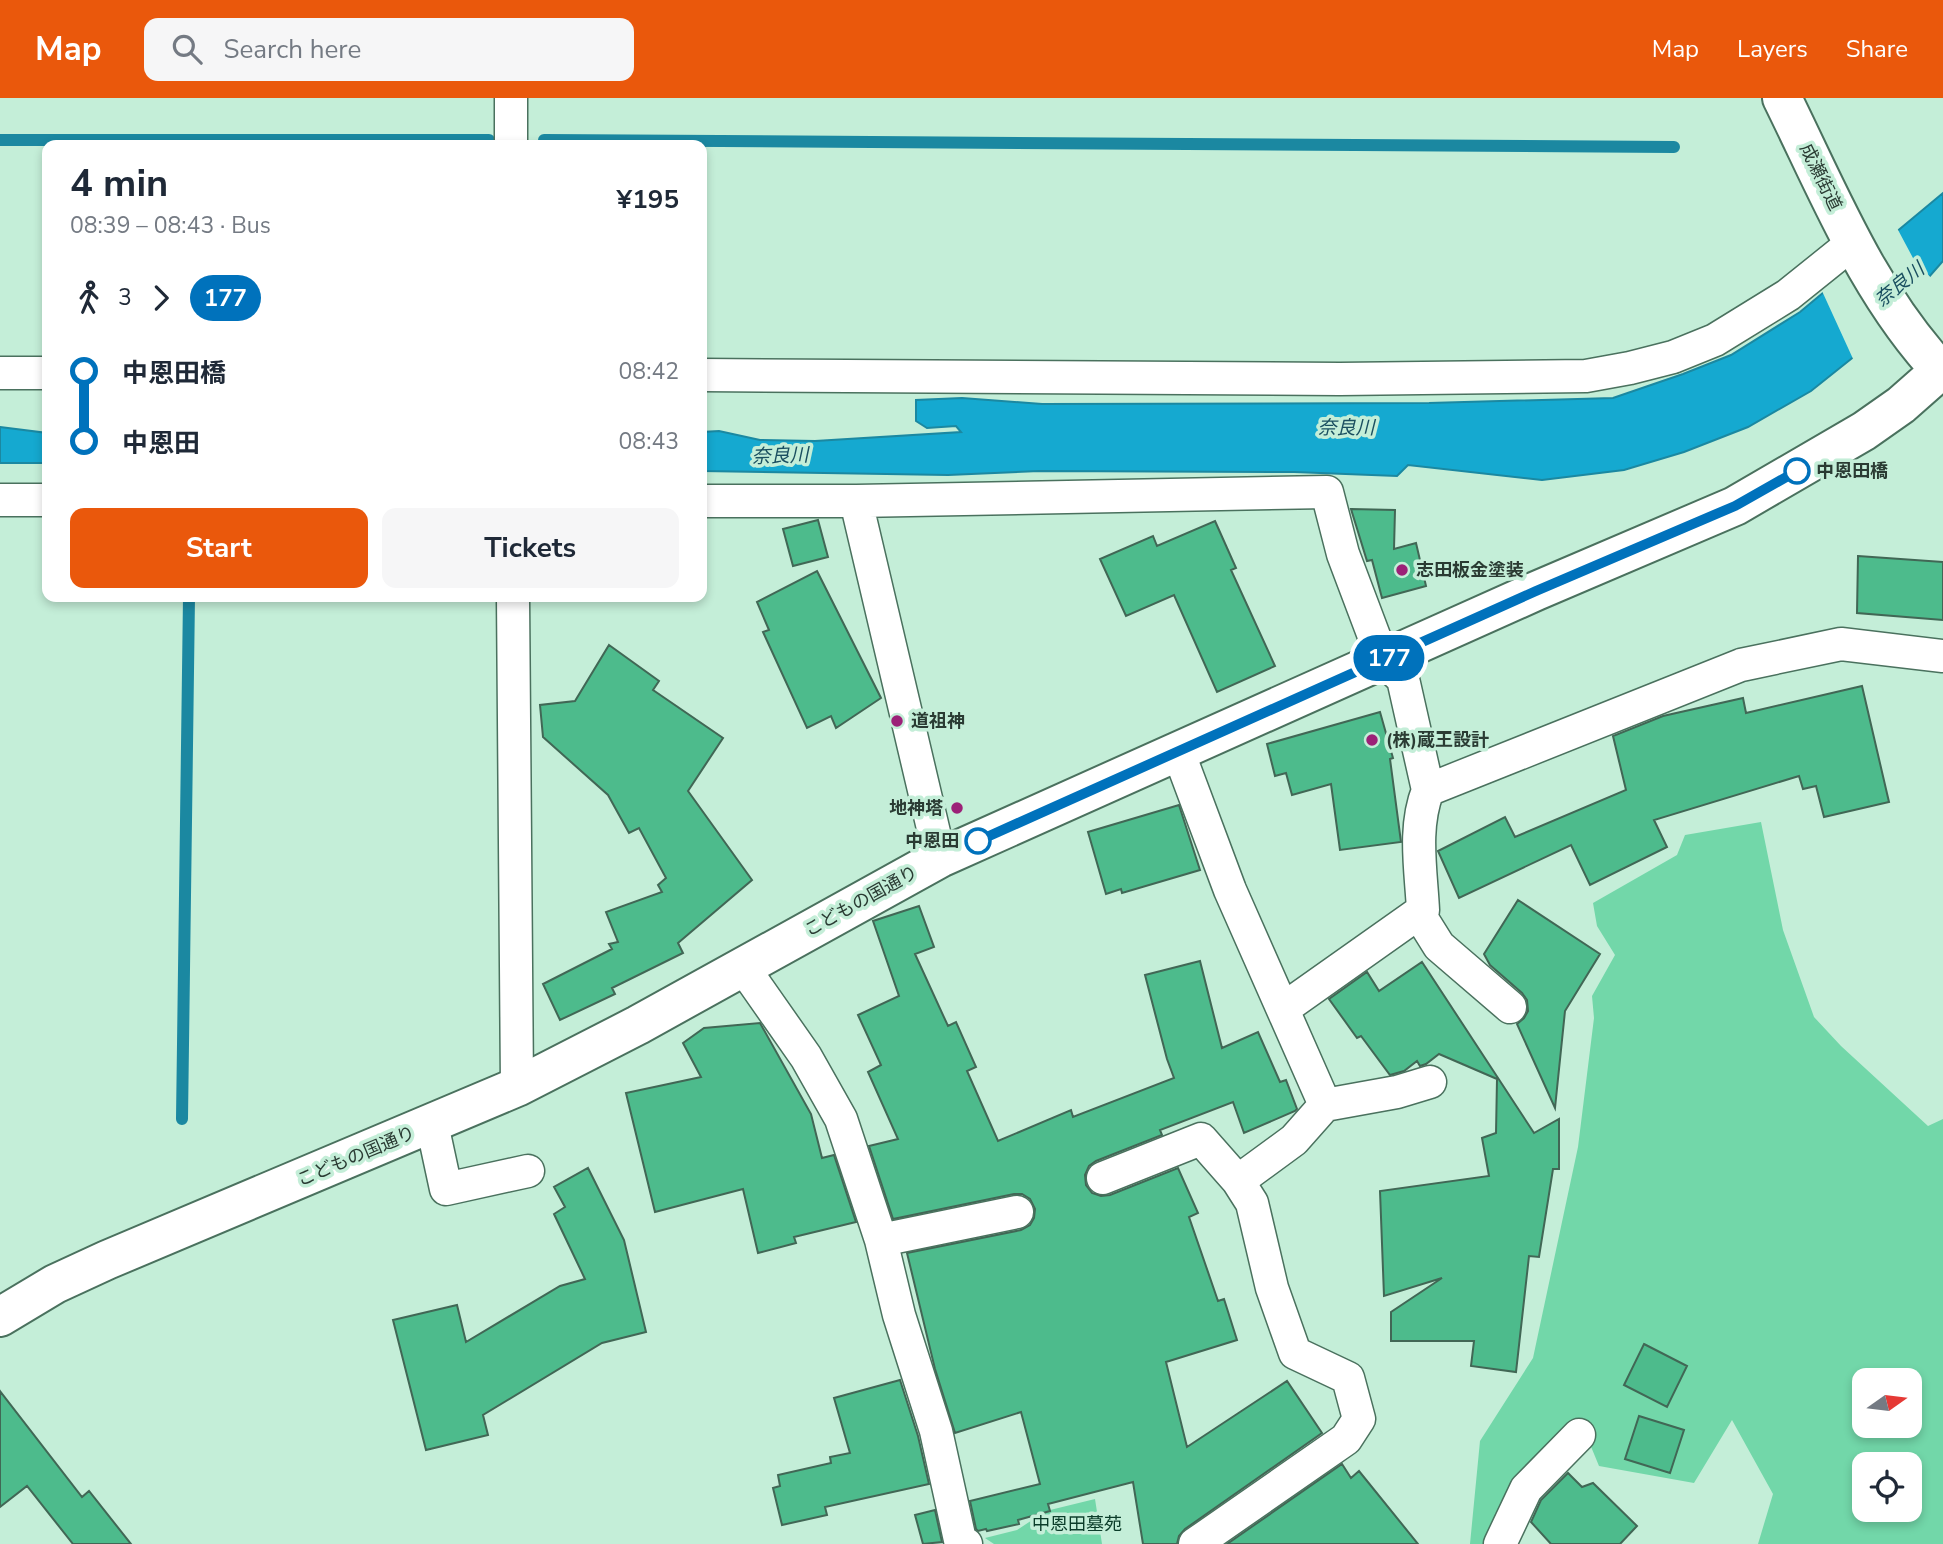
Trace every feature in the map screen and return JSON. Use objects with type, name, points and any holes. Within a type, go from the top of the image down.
[{"type":"main road","name":"成瀬街道","points":[[1782,98],[1857,249]]},
{"type":"main road","points":[[1857,249],[1906,330],[1942,370]]},
{"type":"main road","name":"こどもの国通り","points":[[0,1317],[54,1284],[107,1260],[517,1087],[638,1026],[940,858],[1536,591],[1735,506],[1864,432],[1942,370]]},
{"type":"street","points":[[511,98],[511,140]]},
{"type":"street","points":[[707,375],[1340,379],[1586,376],[1673,357],[1715,340],[1857,249]]},
{"type":"street","points":[[0,373],[42,373]]},
{"type":"street","points":[[707,501],[856,501],[1327,492],[1343,554],[1383,660],[1403,679],[1428,790],[1421,807],[1418,837],[1423,910],[1283,1009]]},
{"type":"street","points":[[0,500],[42,500]]},
{"type":"street","points":[[856,501],[940,858]]},
{"type":"street","points":[[513,602],[517,1087]]},
{"type":"street","points":[[1428,790],[1741,665],[1841,644],[1943,656]]},
{"type":"street","points":[[1178,751],[1230,890],[1325,1105]]},
{"type":"street","points":[[1419,914],[1439,946],[1510,1007]]},
{"type":"street","points":[[743,967],[806,1057],[841,1119],[881,1240],[898,1315],[936,1431],[962,1543]]},
{"type":"street","points":[[1238,1181],[1294,1140],[1325,1105],[1396,1092],[1430,1082]]},
{"type":"street","points":[[432,1124],[446,1189],[528,1171]]},
{"type":"street","points":[[1103,1178],[1201,1139],[1238,1181],[1252,1203],[1272,1288],[1295,1353],[1348,1378],[1359,1419],[1346,1439],[1195,1544]]},
{"type":"street","points":[[881,1240],[1017,1212]]},
{"type":"street","points":[[1500,1544],[1526,1489],[1578,1435]]},
{"type":"green space","points":[[1761,822],[1783,930],[1814,1017],[1841,1046],[1928,1126],[1943,1119],[1943,1544],[1758,1544],[1773,1494],[1732,1420],[1694,1483],[1599,1466],[1580,1420],[1494,1544],[1470,1544],[1480,1441],[1533,1358],[1578,1147],[1594,1018],[1592,996],[1615,955],[1597,926],[1593,903],[1677,855],[1685,835]]},
{"type":"green space","name":"中恩田墓苑","points":[[1095,1499],[1102,1544],[994,1544],[985,1538],[1017,1530],[1046,1511]]},
{"type":"water","name":"奈良川","points":[[1943,193],[1943,261],[1871,343],[1811,391],[1748,427],[1684,452],[1624,470],[1542,480],[1408,465],[1397,476],[1294,472],[1039,471],[948,475],[707,471],[707,432],[719,431],[760,440],[815,441],[961,432],[956,426],[927,428],[916,421],[916,400],[962,398],[1042,404],[1429,403],[1613,398],[1731,355],[1800,312]]},
{"type":"water","points":[[0,427],[42,432],[42,463],[0,463]]},
{"type":"pier","points":[[1897,228],[1913,258],[1932,279],[1874,345],[1854,361],[1822,291]]},
{"type":"building","points":[[1351,509],[1395,510],[1394,549],[1416,543],[1426,586],[1382,598],[1372,560],[1367,561]]},
{"type":"building","points":[[818,520],[828,557],[793,566],[783,529]]},
{"type":"building","points":[[1215,521],[1236,568],[1231,570],[1275,666],[1217,692],[1174,595],[1126,616],[1100,559],[1153,536],[1157,546]]},
{"type":"building","points":[[1858,556],[1943,562],[1943,620],[1857,613]]},
{"type":"building","points":[[817,571],[881,698],[836,728],[831,716],[807,728],[763,632],[769,630],[757,602]]},
{"type":"building","points":[[609,645],[659,681],[653,690],[723,738],[688,791],[752,880],[678,943],[683,953],[612,988],[615,994],[560,1020],[543,984],[612,949],[609,944],[618,942],[606,912],[662,892],[658,885],[666,878],[639,828],[629,833],[608,795],[543,737],[540,705],[575,701]]},
{"type":"building","points":[[1862,686],[1889,802],[1824,817],[1816,786],[1803,789],[1799,776],[1654,820],[1667,847],[1590,885],[1571,845],[1459,898],[1438,851],[1505,817],[1515,837],[1626,790],[1613,736],[1663,716],[1743,698],[1746,713]]},
{"type":"building","points":[[1380,712],[1393,758],[1390,759],[1401,842],[1340,850],[1331,784],[1292,795],[1286,773],[1275,776],[1267,744]]},
{"type":"building","points":[[1179,805],[1200,870],[1122,893],[1121,889],[1106,894],[1088,832]]},
{"type":"building","points":[[1518,900],[1600,954],[1565,1011],[1555,1108],[1517,1024],[1528,1011],[1527,1000],[1490,965],[1484,954]]},
{"type":"building","points":[[919,906],[934,947],[915,954],[948,1026],[956,1022],[976,1067],[967,1071],[998,1141],[1071,1110],[1073,1117],[1174,1078],[1145,975],[1200,961],[1222,1048],[1258,1032],[1280,1082],[1286,1080],[1297,1109],[1295,1111],[1244,1133],[1233,1102],[1160,1130],[1162,1135],[1096,1161],[1089,1166],[1085,1175],[1086,1185],[1092,1193],[1101,1196],[1110,1195],[1178,1168],[1198,1213],[1189,1217],[1218,1301],[1224,1299],[1237,1340],[1166,1362],[1187,1447],[1287,1381],[1322,1433],[1185,1529],[1177,1544],[1143,1544],[1133,1482],[1048,1504],[1050,1511],[1018,1520],[1019,1524],[987,1531],[976,1529],[970,1501],[1040,1484],[1021,1412],[955,1433],[935,1369],[907,1253],[1021,1230],[1030,1225],[1035,1209],[1030,1199],[1022,1194],[1014,1194],[893,1219],[869,1146],[898,1139],[868,1072],[881,1065],[858,1015],[899,996],[873,921]]},
{"type":"building","points":[[1422,962],[1534,1133],[1559,1119],[1559,1169],[1553,1169],[1539,1257],[1529,1256],[1516,1372],[1471,1366],[1474,1341],[1391,1341],[1391,1312],[1442,1278],[1384,1296],[1380,1191],[1489,1176],[1482,1138],[1496,1133],[1497,1079],[1439,1054],[1426,1064],[1420,1066],[1417,1061],[1404,1071],[1390,1075],[1361,1036],[1357,1038],[1329,999],[1367,972],[1379,991]]},
{"type":"building","points":[[760,1023],[811,1114],[822,1158],[834,1155],[856,1222],[794,1237],[796,1243],[758,1253],[743,1189],[655,1212],[626,1093],[701,1077],[683,1043],[704,1028]]},
{"type":"building","points":[[588,1168],[624,1240],[646,1332],[602,1343],[483,1415],[488,1435],[426,1450],[393,1320],[457,1305],[466,1342],[560,1286],[585,1279],[554,1214],[565,1207],[554,1187]]},
{"type":"building","points":[[1644,1344],[1687,1366],[1667,1407],[1624,1385]]},
{"type":"building","points":[[900,1380],[918,1436],[929,1484],[825,1507],[827,1515],[782,1525],[773,1488],[780,1486],[778,1475],[831,1463],[830,1457],[850,1453],[834,1398]]},
{"type":"building","points":[[0,1391],[82,1497],[89,1491],[131,1544],[73,1544],[27,1486],[0,1507]]},
{"type":"building","points":[[1639,1416],[1684,1430],[1670,1473],[1625,1459]]},
{"type":"building","points":[[1342,1464],[1351,1478],[1359,1471],[1418,1544],[1227,1544]]},
{"type":"building","points":[[1568,1473],[1582,1487],[1593,1483],[1637,1526],[1620,1544],[1551,1544],[1531,1522],[1541,1500]]},
{"type":"building","points":[[935,1510],[942,1542],[923,1544],[915,1515]]},
{"type":"waterway","points":[[0,140],[489,140]]},
{"type":"waterway","points":[[707,141],[1674,147]]},
{"type":"waterway","points":[[182,1119],[189,602]]},
{"type":"bus line","name":"177","points":[[978,841],[1536,591],[1735,506],[1797,471]]},
{"type":"place","name":"中恩田橋","points":[[1797,471]]},
{"type":"place","name":"志田板金塗装","points":[[1402,570]]},
{"type":"place","name":"道祖神","points":[[897,721]]},
{"type":"place","name":"(株)蔵王設計","points":[[1372,740]]},
{"type":"place","name":"地神塔","points":[[957,808]]},
{"type":"place","name":"中恩田","points":[[978,841]]}]
